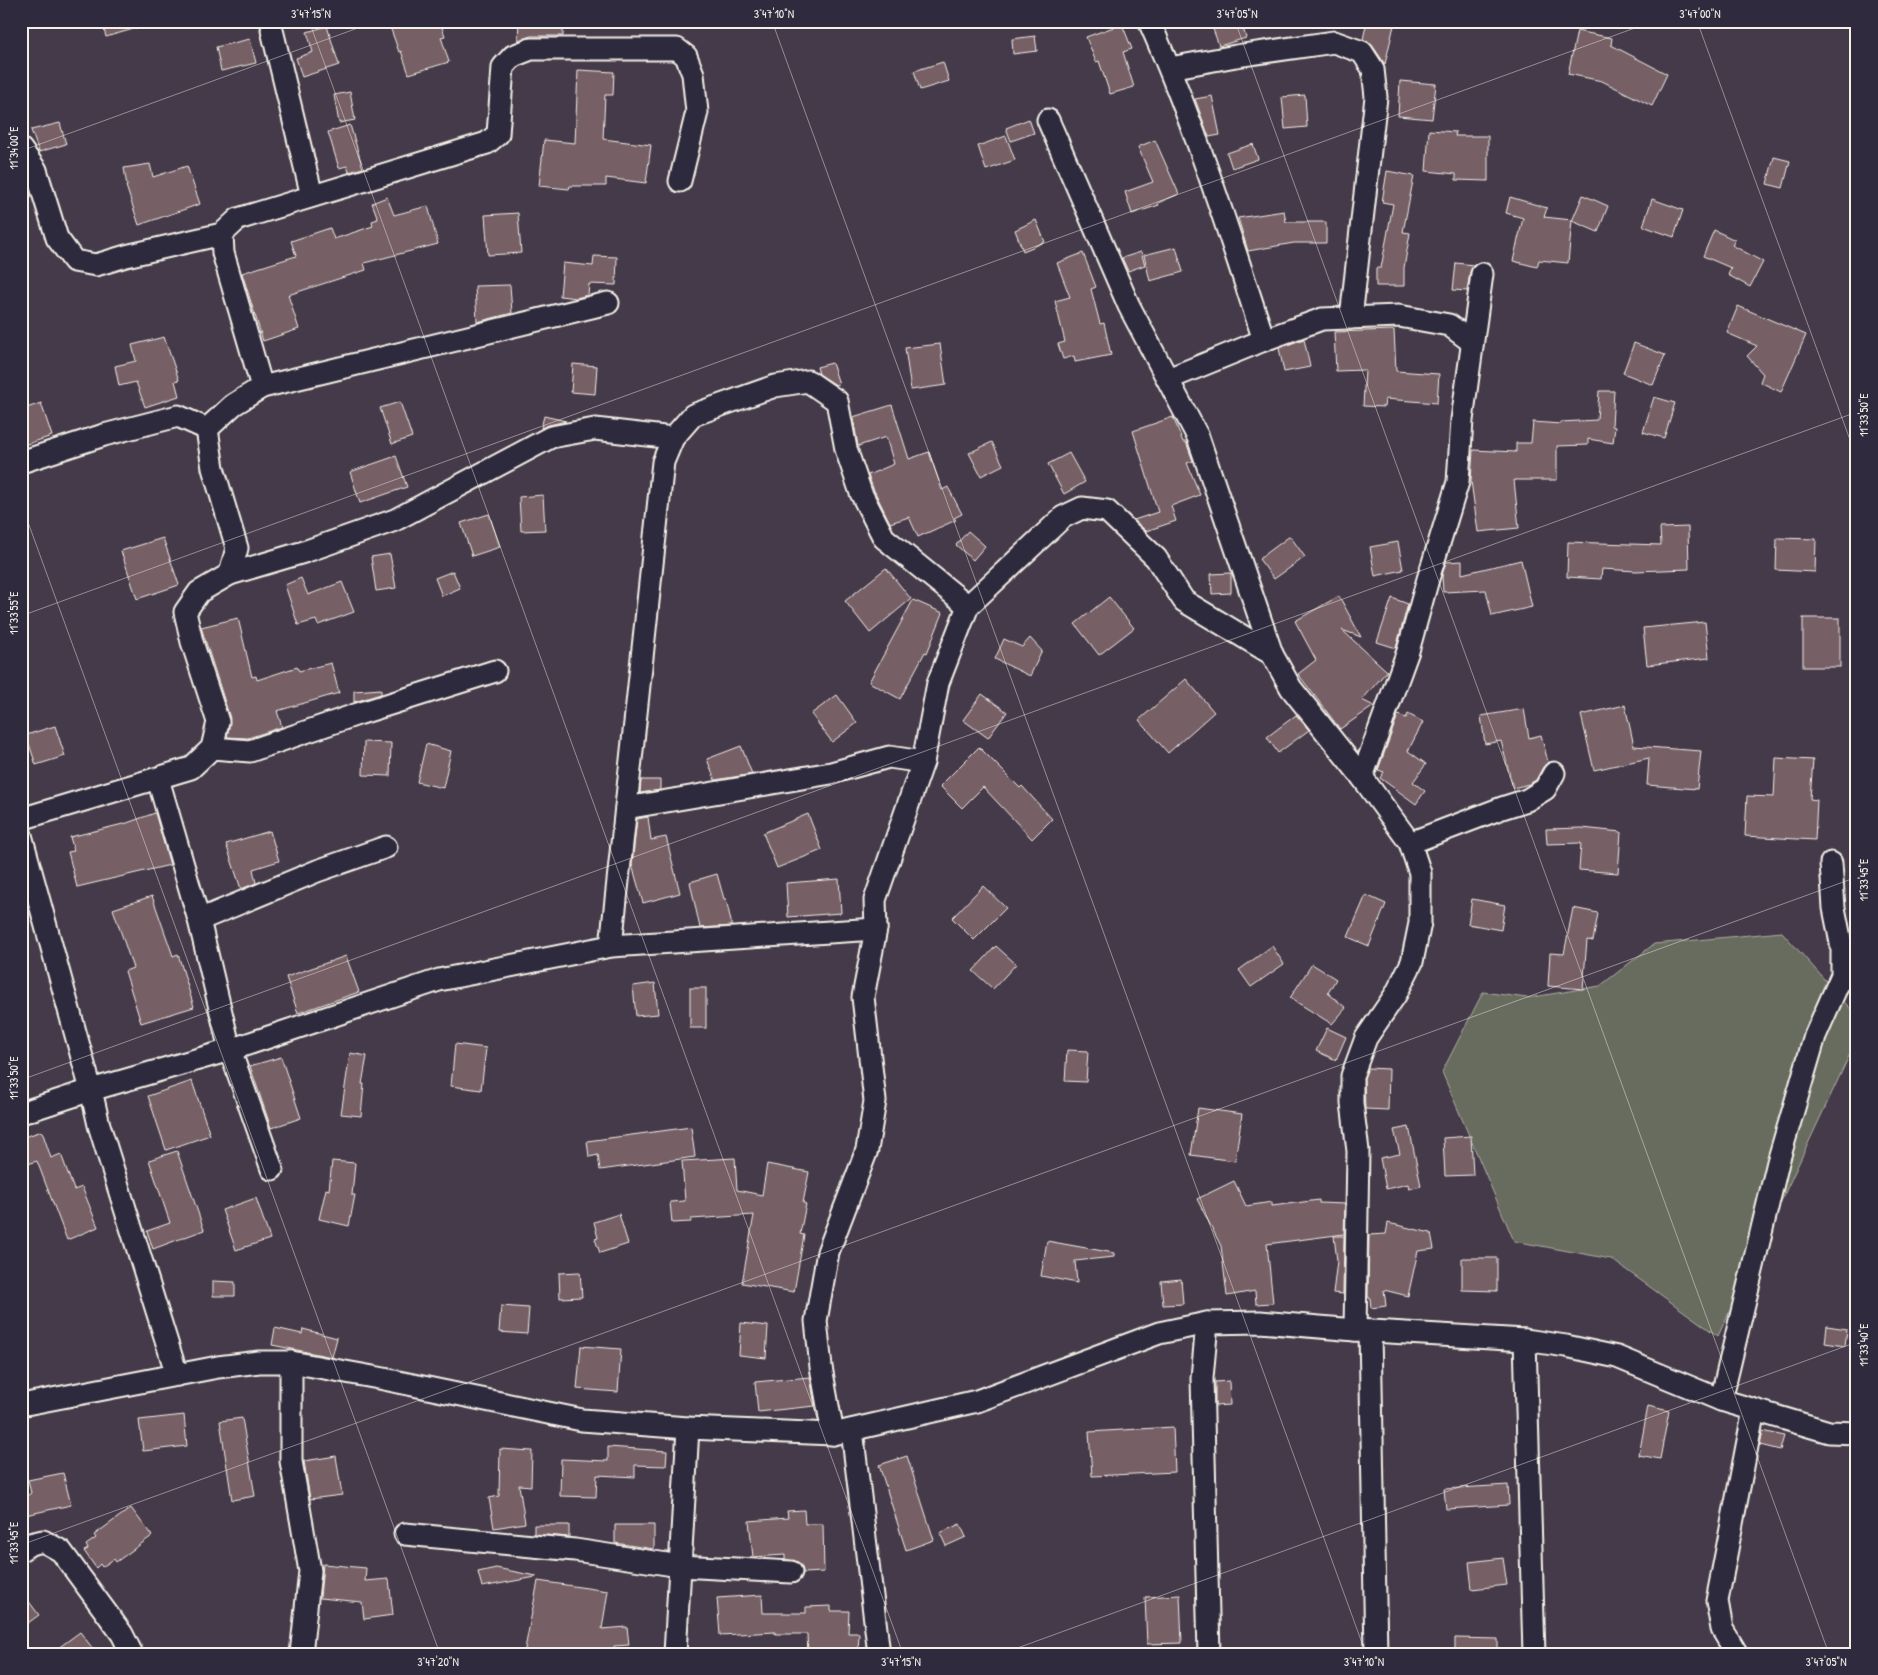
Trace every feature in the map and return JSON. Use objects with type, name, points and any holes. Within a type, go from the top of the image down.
[{"type":"street","points":[[1149,21],[1170,68],[1216,195],[1264,340]]},
{"type":"street","points":[[272,30],[312,196]]},
{"type":"street","points":[[1170,68],[1236,56],[1334,42],[1362,52],[1373,69],[1376,97],[1350,318]]},
{"type":"street","points":[[21,149],[36,170],[57,238],[74,261],[96,265],[126,256],[222,234],[238,219],[487,143],[498,134],[503,67],[513,56],[531,49],[676,49],[686,56],[693,74],[697,112],[680,181]]},
{"type":"street","points":[[1048,120],[1129,306],[1198,437],[1272,654],[1291,688],[1362,777],[1410,843],[1420,873],[1420,923],[1412,962],[1396,994],[1366,1038],[1352,1076],[1352,1103],[1358,1151],[1362,1331],[1376,1654]]},
{"type":"street","points":[[222,234],[223,253],[262,387]]},
{"type":"street","points":[[1362,777],[1408,651],[1428,578],[1458,482],[1462,420],[1482,274]]},
{"type":"street","points":[[207,429],[234,405],[262,387],[608,303]]},
{"type":"street","points":[[1168,379],[1322,319],[1399,316],[1449,325],[1472,342]]},
{"type":"street","points":[[611,946],[663,462],[673,438],[693,415],[775,386],[808,381],[837,401],[846,449],[861,493],[884,538],[968,606]]},
{"type":"street","points":[[21,462],[104,435],[178,416],[207,429]]},
{"type":"street","points":[[207,429],[213,468],[237,548],[230,574]]},
{"type":"street","points":[[21,819],[191,768],[212,748],[218,722],[192,642],[185,612],[199,592],[230,574],[304,552],[395,520],[551,437],[595,429],[673,438]]},
{"type":"street","points":[[879,1654],[842,1432],[822,1367],[816,1321],[828,1252],[866,1150],[875,1101],[863,997],[876,929],[875,900],[923,762],[938,683],[968,606],[1063,517],[1082,508],[1107,511],[1156,558],[1184,601],[1272,654]]},
{"type":"street","points":[[212,748],[250,752],[358,714],[496,671]]},
{"type":"street","points":[[626,808],[831,773],[890,757],[923,762]]},
{"type":"street","points":[[1410,843],[1527,800],[1545,789],[1554,773]]},
{"type":"street","points":[[158,779],[199,920],[230,1050],[272,1169]]},
{"type":"street","points":[[21,835],[99,1125],[177,1375]]},
{"type":"street","points":[[199,920],[317,871],[386,846]]},
{"type":"street","points":[[1721,1400],[1778,1162],[1815,1036],[1842,975],[1842,948],[1834,908],[1831,863]]},
{"type":"street","points":[[21,1113],[91,1090],[230,1050],[439,980],[611,946],[876,929]]},
{"type":"street","points":[[21,1405],[177,1375],[259,1362],[290,1362],[365,1375],[582,1420],[688,1428],[842,1432],[977,1401],[1158,1333],[1207,1323],[1260,1322],[1362,1331],[1525,1340],[1566,1346],[1617,1357],[1721,1400],[1754,1410],[1829,1432],[1857,1434]]},
{"type":"street","points":[[1207,1323],[1202,1378],[1209,1654]]},
{"type":"street","points":[[1525,1340],[1534,1654]]},
{"type":"street","points":[[290,1362],[291,1461],[310,1571],[301,1654]]},
{"type":"street","points":[[1737,1654],[1722,1629],[1718,1601],[1754,1410]]},
{"type":"street","points":[[675,1654],[688,1428]]},
{"type":"street","points":[[404,1534],[575,1550],[680,1566],[791,1572]]},
{"type":"street","points":[[21,1550],[30,1544],[43,1541],[61,1551],[122,1634],[132,1654]]},
{"type":"green space","points":[[1782,932],[1857,1016],[1857,1039],[1718,1336],[1611,1259],[1514,1241],[1442,1072],[1483,992],[1527,998],[1600,986],[1654,944]]},
{"type":"building","points":[[102,21],[147,21],[147,25],[106,37]]},
{"type":"building","points":[[388,21],[440,21],[445,36],[441,37],[449,62],[409,74]]},
{"type":"building","points":[[519,21],[563,21],[563,36],[531,36],[518,40]]},
{"type":"building","points":[[1241,21],[1246,38],[1219,46],[1213,29]]},
{"type":"building","points":[[1367,21],[1395,21],[1385,64],[1372,45],[1363,39]]},
{"type":"building","points":[[1122,24],[1132,49],[1123,52],[1134,87],[1110,94],[1099,61],[1096,62],[1086,37]]},
{"type":"building","points":[[327,26],[339,65],[302,77],[296,58],[313,52],[307,32]]},
{"type":"building","points":[[1577,31],[1612,38],[1611,45],[1667,74],[1652,106],[1602,81],[1568,74]]},
{"type":"building","points":[[1035,36],[1037,51],[1013,54],[1012,39]]},
{"type":"building","points":[[250,39],[256,63],[221,71],[216,47]]},
{"type":"building","points":[[943,62],[949,81],[920,90],[914,71]]},
{"type":"building","points":[[578,70],[614,72],[613,95],[605,95],[603,139],[651,145],[646,183],[606,178],[606,186],[570,186],[569,189],[539,186],[544,140],[575,143]]},
{"type":"building","points":[[1400,81],[1436,84],[1432,119],[1398,116]]},
{"type":"building","points":[[350,92],[355,120],[339,123],[334,95]]},
{"type":"building","points":[[1305,95],[1307,127],[1285,129],[1282,97]]},
{"type":"building","points":[[1212,96],[1220,135],[1209,137],[1195,99]]},
{"type":"building","points":[[1029,119],[1034,133],[1011,141],[1006,128]]},
{"type":"building","points":[[60,123],[66,144],[39,152],[31,130]]},
{"type":"building","points":[[350,125],[363,168],[349,172],[347,166],[339,168],[328,132]]},
{"type":"building","points":[[1429,130],[1456,132],[1455,136],[1488,136],[1488,181],[1456,180],[1456,174],[1426,171]]},
{"type":"building","points":[[1006,136],[1015,160],[986,170],[978,146]]},
{"type":"building","points":[[1155,140],[1179,194],[1158,203],[1159,205],[1132,214],[1125,192],[1153,182],[1138,147]]},
{"type":"building","points":[[1253,144],[1258,159],[1232,168],[1227,153]]},
{"type":"building","points":[[1774,157],[1790,161],[1783,188],[1767,184]]},
{"type":"building","points":[[150,164],[153,177],[187,166],[200,204],[139,225],[126,186],[124,168]]},
{"type":"building","points":[[1387,171],[1414,176],[1403,232],[1410,233],[1404,268],[1404,286],[1376,286],[1376,268],[1381,268],[1393,204],[1382,202]]},
{"type":"building","points":[[1583,195],[1608,206],[1598,232],[1572,221]]},
{"type":"building","points":[[387,197],[394,215],[428,206],[438,244],[364,263],[366,270],[288,295],[299,329],[263,341],[242,273],[296,256],[291,241],[330,228],[334,239],[373,226],[372,221],[378,219],[372,203]]},
{"type":"building","points":[[1510,197],[1547,208],[1544,217],[1572,220],[1568,263],[1539,260],[1537,267],[1513,261],[1523,218],[1506,213]]},
{"type":"building","points":[[1652,199],[1683,210],[1674,237],[1643,226]]},
{"type":"building","points":[[1284,211],[1286,222],[1326,222],[1326,243],[1294,243],[1248,251],[1238,218]]},
{"type":"building","points":[[518,213],[521,253],[488,255],[485,215]]},
{"type":"building","points":[[1036,220],[1045,242],[1023,251],[1015,230]]},
{"type":"building","points":[[1714,230],[1735,240],[1732,245],[1763,262],[1750,287],[1728,275],[1731,268],[1703,256]]},
{"type":"building","points":[[1176,247],[1183,272],[1150,281],[1144,255]]},
{"type":"building","points":[[1141,252],[1145,265],[1128,271],[1122,258]]},
{"type":"building","points":[[1083,253],[1096,287],[1091,289],[1100,324],[1104,323],[1111,355],[1075,362],[1074,356],[1063,359],[1058,344],[1065,342],[1055,301],[1070,297],[1057,263]]},
{"type":"building","points":[[594,256],[617,257],[616,285],[589,284],[588,295],[576,298],[560,296],[563,263],[593,266]]},
{"type":"building","points":[[1456,263],[1474,265],[1470,272],[1467,291],[1453,290]]},
{"type":"building","points":[[510,285],[512,313],[477,322],[475,286]]},
{"type":"building","points":[[1738,306],[1806,335],[1781,392],[1760,382],[1763,374],[1747,356],[1757,346],[1727,333]]},
{"type":"building","points":[[1394,330],[1396,371],[1439,374],[1437,403],[1385,399],[1384,407],[1363,406],[1365,370],[1336,371],[1334,332]]},
{"type":"building","points":[[164,337],[179,380],[175,381],[179,396],[145,407],[136,382],[119,386],[115,366],[136,361],[132,345]]},
{"type":"building","points":[[1304,339],[1310,367],[1284,372],[1279,348]]},
{"type":"building","points":[[1634,343],[1665,355],[1653,385],[1623,373]]},
{"type":"building","points":[[940,344],[946,385],[911,390],[905,348]]},
{"type":"building","points":[[832,363],[839,384],[836,385],[819,374],[817,367]]},
{"type":"building","points":[[573,364],[597,366],[595,394],[571,392]]},
{"type":"building","points":[[1599,391],[1614,391],[1612,426],[1615,427],[1613,443],[1588,439],[1588,445],[1557,446],[1557,480],[1514,480],[1519,528],[1478,532],[1471,481],[1473,450],[1516,452],[1516,443],[1531,443],[1533,422],[1561,424],[1561,422],[1597,420]]},
{"type":"building","points":[[1654,397],[1675,403],[1664,438],[1643,432]]},
{"type":"building","points":[[400,402],[412,437],[392,444],[380,408]]},
{"type":"building","points":[[41,403],[52,436],[21,446],[21,410]]},
{"type":"building","points":[[892,405],[909,459],[929,452],[942,490],[948,487],[962,514],[954,518],[956,520],[918,537],[909,517],[890,523],[868,475],[894,464],[886,437],[858,446],[853,417]]},
{"type":"building","points":[[544,416],[566,421],[541,428]]},
{"type":"building","points":[[1173,417],[1193,461],[1187,463],[1200,495],[1171,506],[1176,521],[1146,531],[1134,520],[1158,512],[1133,431]]},
{"type":"building","points":[[992,442],[1003,465],[981,476],[969,453]]},
{"type":"building","points":[[1069,453],[1085,482],[1064,494],[1048,464]]},
{"type":"building","points":[[396,456],[407,487],[360,503],[350,472]]},
{"type":"building","points":[[543,495],[545,530],[521,531],[519,497]]},
{"type":"building","points":[[489,514],[500,547],[472,556],[461,523]]},
{"type":"building","points":[[1688,527],[1689,569],[1636,571],[1602,569],[1601,579],[1567,577],[1568,542],[1661,545],[1660,528]]},
{"type":"building","points":[[968,531],[985,546],[973,560],[956,545]]},
{"type":"building","points":[[1290,536],[1305,557],[1274,579],[1259,559]]},
{"type":"building","points":[[163,538],[179,585],[137,599],[121,551]]},
{"type":"building","points":[[1777,538],[1816,539],[1815,572],[1776,570]]},
{"type":"building","points":[[1398,542],[1403,570],[1375,576],[1370,547]]},
{"type":"building","points":[[390,554],[396,588],[376,591],[371,557]]},
{"type":"building","points":[[1521,560],[1532,607],[1492,616],[1486,590],[1443,592],[1442,575],[1446,562],[1462,561],[1462,574]]},
{"type":"building","points":[[886,568],[911,599],[870,633],[845,601]]},
{"type":"building","points":[[453,571],[460,588],[442,596],[435,578]]},
{"type":"building","points":[[1231,573],[1231,593],[1212,594],[1211,574]]},
{"type":"building","points":[[301,578],[308,595],[342,582],[354,612],[318,625],[316,620],[298,625],[285,585]]},
{"type":"building","points":[[1339,596],[1361,637],[1342,630],[1387,671],[1362,700],[1374,706],[1340,729],[1298,674],[1316,660],[1295,621]]},
{"type":"building","points":[[1109,597],[1134,628],[1099,655],[1075,624]]},
{"type":"building","points":[[1392,598],[1408,604],[1396,648],[1377,642]]},
{"type":"building","points":[[913,600],[943,613],[927,653],[925,652],[900,699],[869,682]]},
{"type":"building","points":[[238,618],[252,677],[256,676],[257,680],[297,667],[299,671],[331,663],[339,693],[277,711],[282,727],[248,738],[227,737],[230,718],[201,627]]},
{"type":"building","points":[[1803,618],[1840,618],[1840,667],[1803,667]]},
{"type":"building","points":[[1705,622],[1709,658],[1647,665],[1643,628]]},
{"type":"building","points":[[1030,638],[1042,651],[1030,676],[995,659],[1004,639],[1022,647]]},
{"type":"building","points":[[1186,679],[1214,712],[1168,753],[1139,720]]},
{"type":"building","points":[[381,689],[381,694],[354,702],[354,691]]},
{"type":"building","points":[[982,694],[1007,712],[988,738],[963,720]]},
{"type":"building","points":[[837,695],[857,723],[832,742],[811,714]]},
{"type":"building","points":[[1625,705],[1634,746],[1701,751],[1697,789],[1647,785],[1649,758],[1594,770],[1581,715]]},
{"type":"building","points":[[1524,709],[1529,738],[1541,735],[1548,762],[1536,780],[1513,788],[1501,741],[1485,744],[1481,716]]},
{"type":"building","points":[[1408,714],[1423,722],[1408,751],[1426,764],[1413,782],[1425,791],[1416,804],[1380,778],[1384,772],[1378,770],[1398,715],[1406,718]]},
{"type":"building","points":[[1296,715],[1309,730],[1278,753],[1267,737]]},
{"type":"building","points":[[55,726],[65,756],[36,765],[26,735]]},
{"type":"building","points":[[364,742],[391,743],[390,776],[363,775]]},
{"type":"building","points":[[426,744],[451,751],[443,788],[417,782]]},
{"type":"building","points":[[741,746],[752,774],[715,780],[707,759]]},
{"type":"building","points":[[979,747],[1020,788],[1022,786],[1052,819],[1032,839],[983,787],[962,808],[940,786]]},
{"type":"building","points":[[1776,758],[1813,760],[1810,799],[1817,800],[1815,840],[1745,836],[1747,796],[1774,797]]},
{"type":"building","points":[[641,780],[660,780],[660,790],[640,793]]},
{"type":"building","points":[[155,813],[170,865],[77,887],[68,852],[74,851],[70,837],[127,823]]},
{"type":"building","points":[[808,814],[822,850],[777,868],[763,833]]},
{"type":"building","points":[[648,817],[651,840],[666,837],[680,893],[643,903],[632,865],[637,819]]},
{"type":"building","points":[[1582,828],[1621,832],[1618,873],[1579,870],[1581,843],[1547,844],[1546,829]]},
{"type":"building","points":[[270,831],[279,861],[253,869],[256,883],[241,889],[226,844]]},
{"type":"building","points":[[717,874],[724,899],[726,899],[732,926],[700,928],[690,882]]},
{"type":"building","points":[[839,879],[841,913],[788,917],[786,883]]},
{"type":"building","points":[[983,886],[1006,908],[974,940],[952,918]]},
{"type":"building","points":[[1366,895],[1386,904],[1369,946],[1348,937]]},
{"type":"building","points":[[152,896],[173,956],[178,954],[194,1007],[141,1023],[125,971],[133,968],[113,909]]},
{"type":"building","points":[[1472,899],[1505,905],[1501,930],[1468,924]]},
{"type":"building","points":[[1573,908],[1598,913],[1593,941],[1587,940],[1583,989],[1548,986],[1550,953],[1564,954]]},
{"type":"building","points":[[996,946],[1016,964],[993,989],[973,971]]},
{"type":"building","points":[[1272,946],[1284,964],[1251,987],[1239,970]]},
{"type":"building","points":[[346,956],[359,992],[298,1013],[286,977]]},
{"type":"building","points":[[1312,964],[1336,979],[1328,993],[1346,1008],[1332,1024],[1290,998]]},
{"type":"building","points":[[655,983],[658,1014],[636,1016],[633,986]]},
{"type":"building","points":[[690,988],[706,988],[706,1028],[690,1028]]},
{"type":"building","points":[[1327,1028],[1346,1037],[1336,1060],[1316,1051]]},
{"type":"building","points":[[455,1044],[486,1048],[481,1090],[451,1086]]},
{"type":"building","points":[[1067,1050],[1088,1051],[1086,1082],[1065,1081]]},
{"type":"building","points":[[350,1053],[367,1056],[362,1084],[364,1084],[361,1116],[341,1114]]},
{"type":"building","points":[[281,1057],[301,1118],[271,1128],[250,1066]]},
{"type":"building","points":[[1368,1068],[1389,1069],[1388,1110],[1365,1109],[1364,1078]]},
{"type":"building","points":[[192,1081],[210,1135],[166,1150],[148,1096]]},
{"type":"building","points":[[1198,1108],[1242,1114],[1235,1161],[1191,1155]]},
{"type":"building","points":[[691,1127],[695,1157],[600,1170],[598,1155],[589,1157],[587,1141]]},
{"type":"building","points":[[1409,1127],[1421,1186],[1409,1189],[1408,1184],[1386,1189],[1380,1158],[1400,1154],[1394,1130]]},
{"type":"building","points":[[42,1131],[51,1158],[61,1154],[74,1190],[82,1187],[98,1227],[67,1240],[37,1161],[25,1165],[21,1153],[21,1138]]},
{"type":"building","points":[[1471,1136],[1473,1175],[1445,1176],[1443,1138]]},
{"type":"building","points":[[177,1151],[204,1230],[153,1249],[147,1231],[170,1223],[149,1160]]},
{"type":"building","points":[[735,1158],[737,1190],[762,1195],[767,1164],[809,1172],[803,1203],[806,1204],[800,1234],[804,1235],[794,1292],[742,1283],[754,1215],[691,1219],[691,1222],[672,1223],[670,1202],[685,1201],[682,1161]]},
{"type":"building","points":[[332,1161],[355,1163],[352,1195],[355,1195],[349,1226],[319,1219],[326,1189],[329,1190]]},
{"type":"building","points":[[1234,1181],[1246,1206],[1272,1202],[1272,1206],[1319,1200],[1319,1203],[1345,1204],[1344,1234],[1267,1244],[1273,1303],[1256,1304],[1255,1291],[1227,1296],[1221,1246],[1197,1199]]},
{"type":"building","points":[[256,1198],[270,1239],[236,1250],[222,1210]]},
{"type":"building","points":[[619,1214],[628,1244],[600,1253],[595,1239],[598,1238],[594,1222]]},
{"type":"building","points":[[1388,1223],[1431,1233],[1434,1249],[1418,1251],[1408,1296],[1384,1290],[1386,1306],[1371,1308],[1370,1298],[1368,1297],[1369,1235],[1386,1234]]},
{"type":"building","points":[[1334,1236],[1344,1236],[1343,1294],[1333,1293],[1337,1261]]},
{"type":"building","points":[[1047,1241],[1114,1253],[1114,1257],[1075,1261],[1077,1283],[1041,1276]]},
{"type":"building","points":[[1462,1258],[1497,1258],[1497,1291],[1462,1290]]},
{"type":"building","points":[[580,1272],[582,1297],[560,1298],[559,1273]]},
{"type":"building","points":[[1181,1279],[1183,1304],[1163,1305],[1161,1281]]},
{"type":"building","points":[[213,1281],[235,1282],[235,1296],[213,1296]]},
{"type":"building","points":[[501,1306],[529,1308],[527,1334],[499,1332]]},
{"type":"building","points":[[741,1323],[768,1326],[766,1358],[739,1355]]},
{"type":"building","points":[[1827,1326],[1847,1329],[1845,1346],[1825,1343]]},
{"type":"building","points":[[275,1328],[302,1334],[303,1329],[337,1338],[332,1357],[272,1345]]},
{"type":"building","points":[[581,1346],[621,1349],[618,1392],[577,1389]]},
{"type":"building","points":[[810,1377],[815,1406],[758,1412],[755,1382]]},
{"type":"building","points":[[1229,1381],[1230,1405],[1215,1406],[1215,1382]]},
{"type":"building","points":[[1648,1406],[1669,1411],[1660,1459],[1639,1455]]},
{"type":"building","points":[[184,1415],[187,1446],[143,1451],[139,1420]]},
{"type":"building","points":[[242,1418],[255,1496],[232,1500],[220,1421]]},
{"type":"building","points":[[1173,1427],[1175,1472],[1092,1476],[1089,1432]]},
{"type":"building","points":[[1763,1431],[1784,1436],[1780,1450],[1760,1445]]},
{"type":"building","points":[[608,1447],[667,1451],[666,1466],[635,1465],[635,1477],[597,1475],[596,1497],[560,1496],[561,1459],[608,1461]]},
{"type":"building","points":[[500,1449],[532,1451],[531,1486],[519,1485],[525,1523],[494,1528],[489,1498],[499,1496]]},
{"type":"building","points":[[336,1456],[342,1495],[310,1499],[304,1461]]},
{"type":"building","points":[[907,1456],[934,1540],[906,1550],[879,1465]]},
{"type":"building","points":[[63,1473],[71,1505],[21,1516],[21,1500],[31,1493],[28,1480]]},
{"type":"building","points":[[1508,1485],[1509,1505],[1446,1509],[1444,1489]]},
{"type":"building","points":[[131,1508],[152,1536],[116,1562],[114,1559],[102,1567],[100,1564],[96,1568],[84,1551],[88,1549],[86,1545],[96,1538],[94,1535]]},
{"type":"building","points":[[804,1510],[805,1524],[823,1524],[824,1572],[803,1573],[802,1567],[798,1562],[785,1559],[785,1555],[753,1557],[749,1521],[788,1518],[787,1511]]},
{"type":"building","points":[[960,1524],[966,1537],[946,1546],[940,1533]]},
{"type":"building","points":[[534,1525],[569,1525],[569,1537],[534,1534]]},
{"type":"building","points":[[615,1525],[654,1525],[654,1549],[615,1543]]},
{"type":"building","points":[[1503,1558],[1507,1585],[1472,1589],[1469,1562]]},
{"type":"building","points":[[323,1564],[366,1568],[365,1581],[389,1579],[393,1615],[364,1619],[362,1602],[320,1598]]},
{"type":"building","points":[[496,1568],[536,1577],[482,1587],[478,1572]]},
{"type":"building","points":[[538,1581],[608,1591],[602,1629],[627,1627],[629,1645],[614,1646],[614,1654],[524,1654]]},
{"type":"building","points":[[21,1591],[39,1615],[21,1628]]},
{"type":"building","points":[[762,1595],[763,1613],[806,1613],[806,1607],[831,1606],[831,1611],[849,1611],[848,1633],[859,1633],[858,1654],[808,1654],[807,1634],[775,1634],[775,1632],[720,1635],[717,1598]]},
{"type":"building","points":[[1180,1595],[1182,1643],[1147,1644],[1145,1597]]},
{"type":"building","points":[[80,1632],[97,1654],[50,1654]]},
{"type":"building","points":[[1455,1638],[1498,1639],[1498,1654],[1455,1654]]}]
